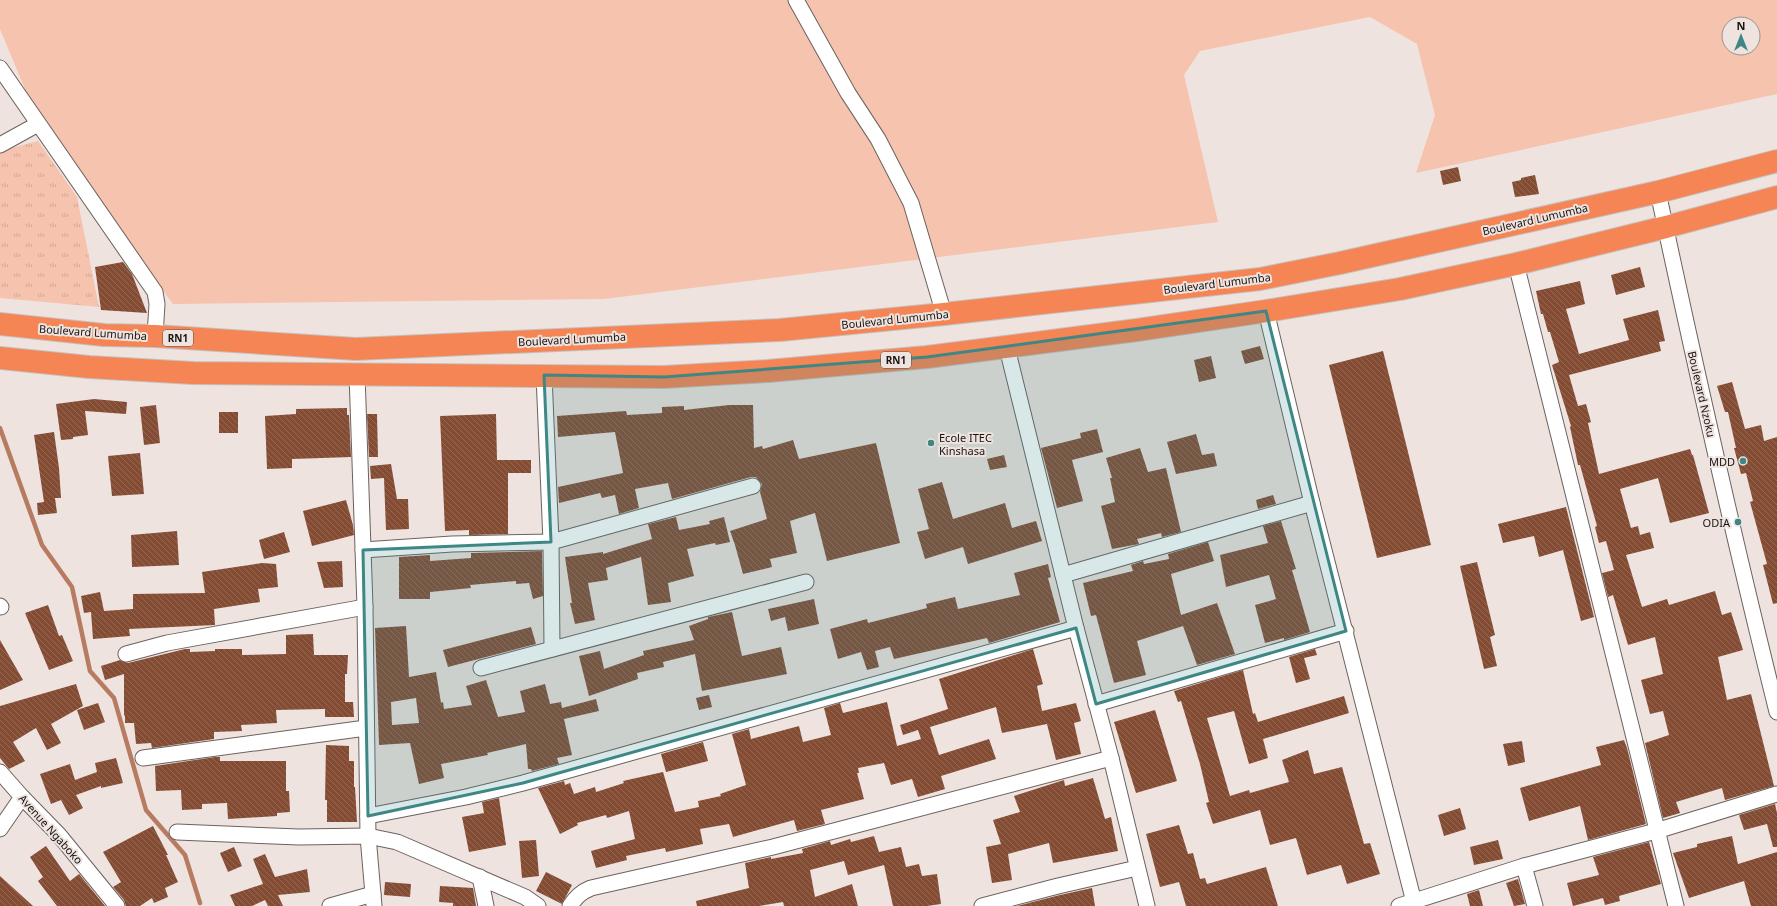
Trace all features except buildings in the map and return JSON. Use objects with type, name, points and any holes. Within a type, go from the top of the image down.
[{"type":"highway","name":"Boulevard Lumumba","points":[[0,324],[104,335],[155,336],[356,349],[780,330],[944,314],[1260,279],[1355,260],[1658,192],[1777,161]]},
{"type":"highway","name":"RN1","points":[[0,358],[89,367],[193,373],[664,377],[768,371],[926,357],[1008,348],[1266,311],[1400,289],[1516,264],[1666,227],[1777,197]]},
{"type":"street","points":[[796,0],[848,93],[878,139],[911,203],[944,314]]},
{"type":"street","points":[[0,68],[155,292],[157,304],[155,336]]},
{"type":"street","points":[[0,145],[38,124]]},
{"type":"street","name":"Boulevard Nzoku","points":[[1658,192],[1676,282],[1739,560],[1777,712]]},
{"type":"street","points":[[1516,264],[1656,831],[1676,906]]},
{"type":"street","points":[[1266,311],[1312,503],[1346,631],[1414,904]]},
{"type":"street","points":[[1008,348],[1076,628],[1111,758],[1146,906]]},
{"type":"street","points":[[330,906],[373,900],[368,836],[365,607],[357,374]]},
{"type":"street","points":[[544,375],[551,542],[552,649]]},
{"type":"street","points":[[363,550],[452,544],[551,542],[753,486]]},
{"type":"street","points":[[1063,575],[1312,503]]},
{"type":"street","points":[[481,668],[806,582]]},
{"type":"street","points":[[126,654],[167,643],[365,607]]},
{"type":"street","points":[[368,816],[466,797],[523,783],[1076,628]]},
{"type":"street","points":[[1096,704],[1346,631]]},
{"type":"street","points":[[143,758],[366,728]]},
{"type":"street","points":[[570,906],[580,894],[591,888],[773,847],[1111,758]]},
{"type":"street","name":"Avenue Ngaboko","points":[[0,772],[59,835],[117,906]]},
{"type":"street","points":[[1398,906],[1414,904],[1524,866],[1656,831],[1777,794]]},
{"type":"street","points":[[0,829],[22,797]]},
{"type":"street","points":[[177,832],[306,837],[368,836],[397,842],[525,897],[538,906]]},
{"type":"street","points":[[1524,866],[1535,906]]},
{"type":"street","points":[[982,906],[1058,886],[1137,868]]},
{"type":"street","points":[[480,877],[486,906]]},
{"type":"highlighted area","points":[[1266,311],[1346,631],[1096,704],[1076,628],[523,783],[368,816],[363,550],[551,542],[544,375],[664,377],[927,357]]},
{"type":"green space","points":[[0,0],[1777,0],[1777,94],[1416,173],[1435,115],[1417,44],[1370,17],[1200,51],[1184,75],[1218,222],[604,299],[173,304],[42,130],[0,29]]},
{"type":"green space","points":[[38,141],[77,197],[99,307],[0,298],[0,151]]},
{"type":"waterway","points":[[0,428],[42,545],[72,587],[90,671],[114,698],[146,810],[185,855],[200,903]]},
{"type":"place","name":"Ecole ITEC Kinshasa","points":[[931,443]]},
{"type":"place","name":"MDD","points":[[1743,461]]},
{"type":"place","name":"ODIA","points":[[1738,522]]}]
